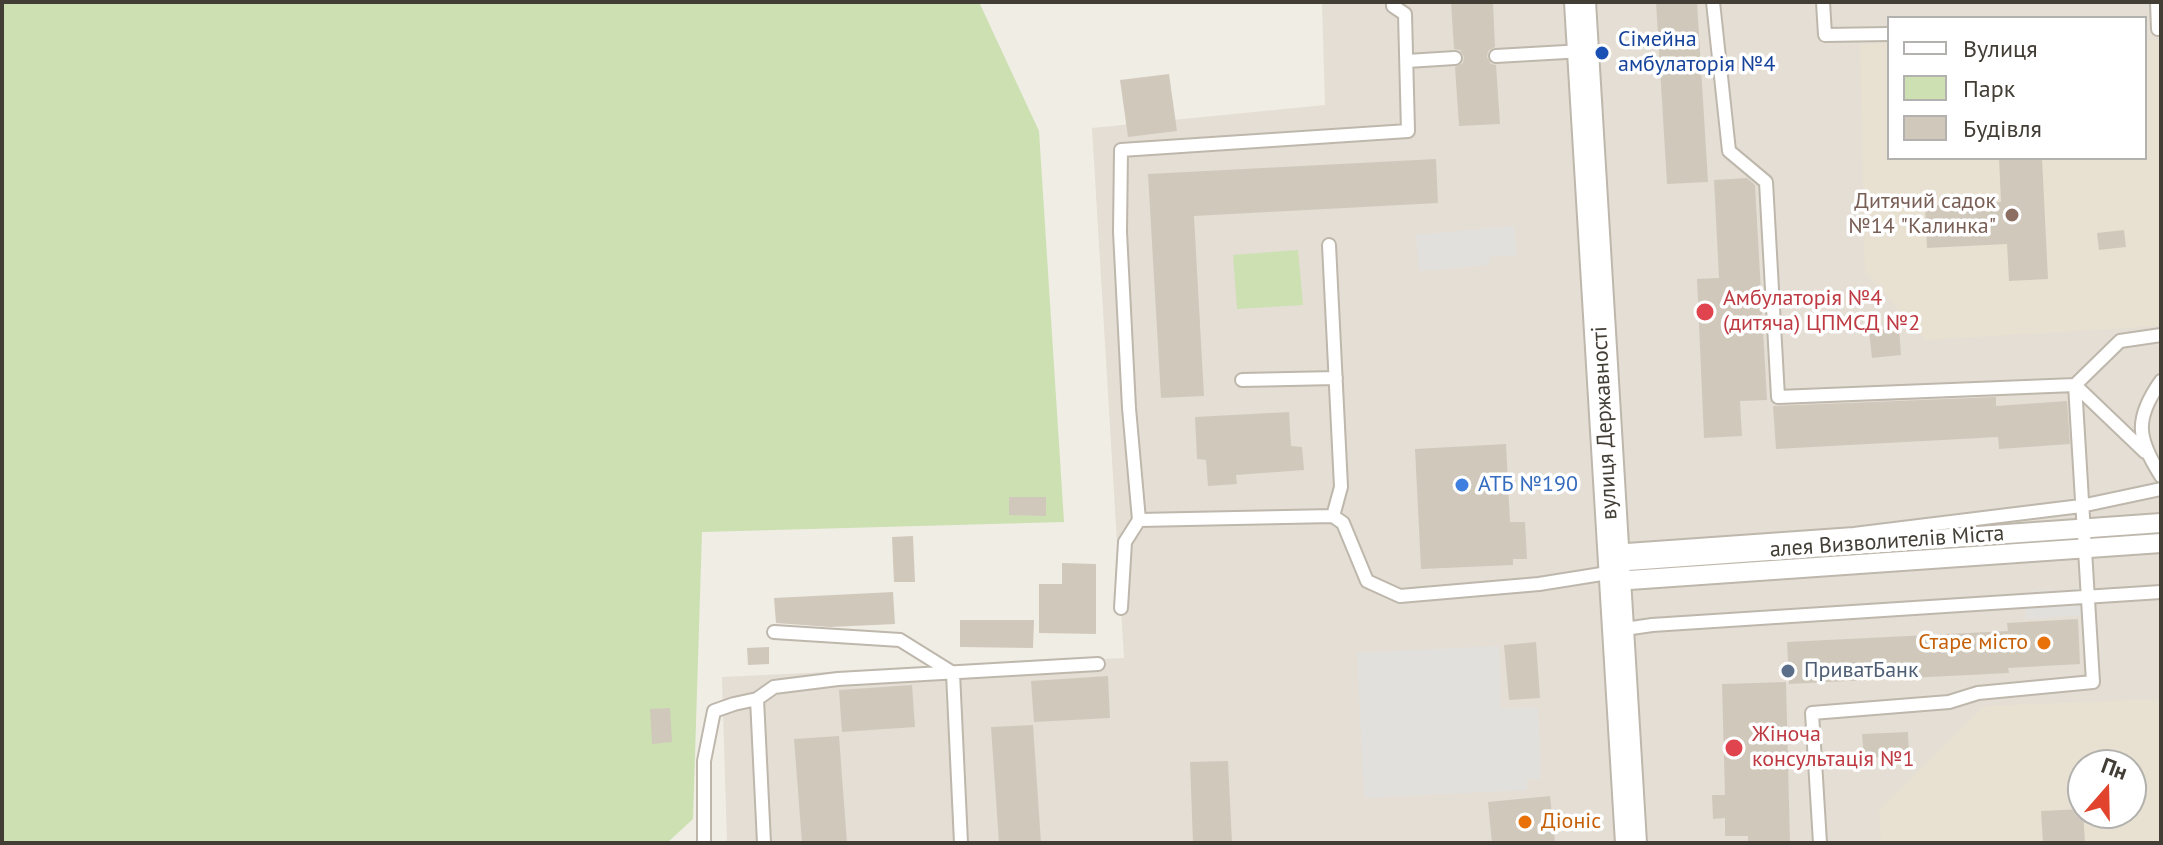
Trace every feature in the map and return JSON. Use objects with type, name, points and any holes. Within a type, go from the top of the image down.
[{"type":"street","name":"вулиця Державності","points":[[1580,2],[1631,843]]},
{"type":"street","name":"алея Визволителів Міста","points":[[1614,567],[2161,523]]},
{"type":"street","name":"алея Визволителів Міста","points":[[1614,567],[2084,549],[2161,543]]},
{"type":"lane","points":[[1121,608],[1125,542],[1139,520],[1122,276],[1121,150],[1408,131],[1405,14],[1393,6],[1393,2]]},
{"type":"lane","points":[[1713,2],[1729,151],[1766,182],[1778,397],[2075,385],[2120,341],[2161,335]]},
{"type":"lane","points":[[1823,2],[1825,35],[1887,34]]},
{"type":"lane","points":[[2155,29],[2157,2]]},
{"type":"lane","points":[[1496,56],[1583,51]]},
{"type":"lane","points":[[1407,61],[1455,58]]},
{"type":"lane","points":[[1329,245],[1341,487],[1333,516]]},
{"type":"lane","points":[[1242,380],[1336,378]]},
{"type":"lane","points":[[2147,453],[2141,425],[2150,396],[2161,381]]},
{"type":"lane","points":[[2075,385],[2147,453],[2161,476]]},
{"type":"lane","points":[[1820,843],[1812,713],[1949,702],[1978,693],[2093,682],[2075,385]]},
{"type":"lane","points":[[1139,520],[1333,516],[1343,523],[1367,581],[1400,596],[1539,584],[1614,567],[2081,506],[2161,489]]},
{"type":"lane","points":[[1618,630],[1652,625],[2161,592]]},
{"type":"lane","points":[[774,632],[900,640],[953,673]]},
{"type":"lane","points":[[704,843],[704,761],[714,711],[757,699],[774,687],[838,679],[1098,664]]},
{"type":"lane","points":[[953,673],[961,843]]},
{"type":"lane","points":[[757,699],[764,843]]},
{"type":"shaded area","points":[[1322,2],[2161,2],[2161,843],[727,843],[722,677],[1124,658],[1092,128],[1325,105]]},
{"type":"shaded area","name":"Дитячий садок №14 \"Калинка\"","points":[[2147,40],[2161,40],[2161,326],[1925,340],[1865,272],[1860,44],[1887,43],[1887,160],[2147,160]]},
{"type":"shaded area","points":[[1514,226],[1517,255],[1489,257],[1489,265],[1419,271],[1416,235]]},
{"type":"shaded area","points":[[2082,588],[2084,615],[2026,619],[2024,592]]},
{"type":"shaded area","points":[[1499,646],[1501,709],[1538,707],[1541,779],[1527,779],[1527,790],[1364,798],[1357,653]]},
{"type":"shaded area","points":[[2161,699],[2161,843],[1881,843],[1879,810],[1984,706]]},
{"type":"green space","points":[[2,2],[979,2],[1039,131],[1064,522],[702,532],[693,819],[667,843],[2,843]]},
{"type":"green space","points":[[1298,250],[1303,305],[1237,309],[1233,255]]},
{"type":"building","points":[[1451,2],[1493,2],[1495,47],[1488,51],[1487,57],[1491,64],[1496,65],[1500,124],[1459,126],[1455,67],[1463,63],[1464,57],[1460,50],[1454,49]]},
{"type":"building","points":[[1656,2],[1697,2],[1708,182],[1667,184]]},
{"type":"building","points":[[1169,74],[1177,131],[1128,137],[1120,80]]},
{"type":"building","points":[[1436,159],[1438,203],[1194,216],[1204,396],[1161,398],[1148,174]]},
{"type":"building","points":[[1999,160],[2042,160],[2048,279],[2009,281],[2007,244],[1927,248],[1925,206],[2001,202]]},
{"type":"building","points":[[1747,178],[1755,185],[1767,400],[1740,401],[1742,436],[1704,438],[1697,279],[1719,278],[1714,180]]},
{"type":"building","points":[[2124,230],[2126,247],[2099,250],[2097,233]]},
{"type":"building","points":[[1899,328],[1901,355],[1872,358],[1869,330]]},
{"type":"building","points":[[1996,397],[1996,406],[2067,401],[2070,444],[1999,449],[1998,437],[1776,449],[1773,406]]},
{"type":"building","points":[[1289,412],[1291,446],[1302,447],[1304,470],[1236,475],[1237,484],[1208,486],[1206,460],[1197,459],[1195,417]]},
{"type":"building","name":"АТБ №190","points":[[1506,444],[1510,522],[1525,522],[1527,559],[1513,559],[1513,565],[1421,569],[1415,449]]},
{"type":"building","points":[[1009,497],[1046,497],[1046,516],[1009,515]]},
{"type":"building","points":[[913,536],[915,582],[894,582],[892,537]]},
{"type":"building","points":[[1062,563],[1096,564],[1096,634],[1039,633],[1039,584],[1062,584]]},
{"type":"building","points":[[893,592],[895,624],[830,627],[776,623],[774,598]]},
{"type":"building","points":[[2078,619],[2080,664],[2008,668],[2009,673],[1789,684],[1787,642],[2008,631],[2007,623]]},
{"type":"building","points":[[960,620],[1034,620],[1033,648],[960,647]]},
{"type":"building","points":[[1536,642],[1540,698],[1509,700],[1504,645]]},
{"type":"building","points":[[769,647],[769,664],[748,665],[747,648]]},
{"type":"building","points":[[1108,676],[1110,718],[1034,722],[1031,681]]},
{"type":"building","points":[[1786,682],[1790,843],[1748,843],[1748,836],[1725,836],[1725,818],[1713,819],[1712,795],[1725,795],[1722,684]]},
{"type":"building","points":[[912,685],[915,727],[842,732],[839,690]]},
{"type":"building","points":[[670,708],[672,742],[652,744],[650,709]]},
{"type":"building","points":[[1033,725],[1041,843],[999,843],[991,727]]},
{"type":"building","points":[[1908,732],[1909,755],[1864,758],[1862,734]]},
{"type":"building","points":[[839,736],[847,843],[802,843],[794,739]]},
{"type":"building","points":[[1228,761],[1232,843],[1193,843],[1190,762]]},
{"type":"building","points":[[1550,796],[1555,841],[1492,843],[1488,802]]},
{"type":"building","points":[[2067,810],[2067,829],[2084,829],[2085,843],[2043,843],[2041,811]]},
{"type":"place","name":"Сімейна амбулаторія №4","points":[[1602,53]]},
{"type":"place","name":"Дитячий садок №14 \"Калинка\"","points":[[2012,215]]},
{"type":"place","name":"Амбулаторія №4 (дитяча) ЦПМСД №2","points":[[1705,312]]},
{"type":"place","name":"АТБ №190","points":[[1462,485]]},
{"type":"place","name":"Старе місто","points":[[2044,643]]},
{"type":"place","name":"ПриватБанк","points":[[1788,671]]},
{"type":"place","name":"Жіноча консультація №1","points":[[1734,748]]},
{"type":"place","name":"Діоніс","points":[[1525,822]]}]
